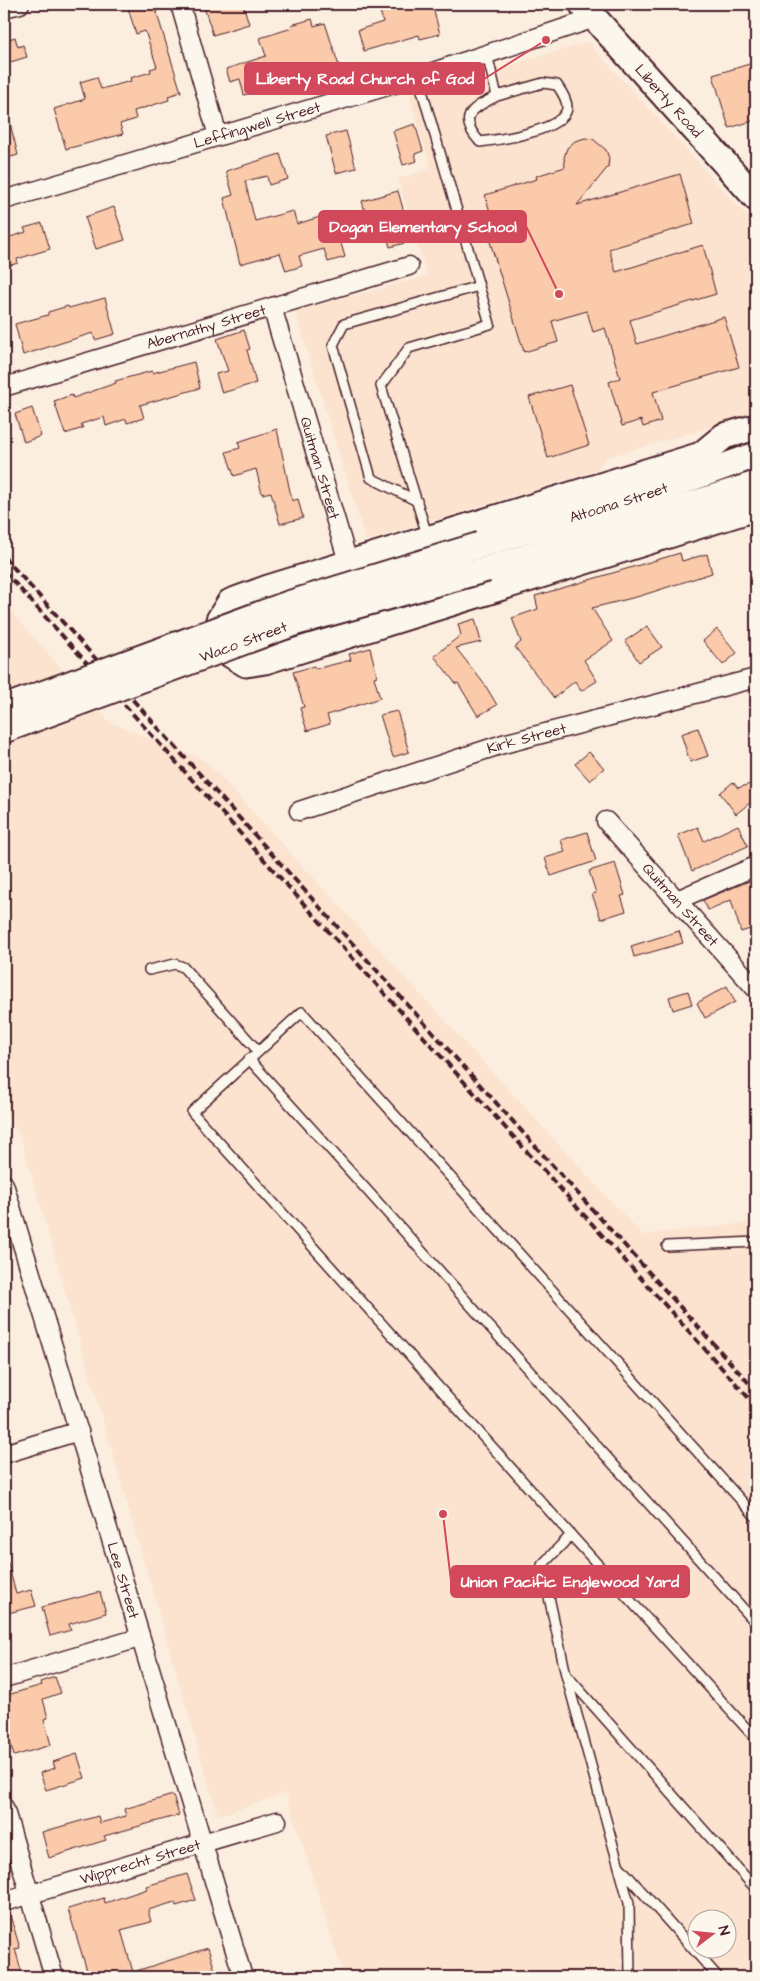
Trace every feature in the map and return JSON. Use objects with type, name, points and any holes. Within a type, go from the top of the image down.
[{"type":"main road","name":"Liberty Road","points":[[589,11],[756,198]]},
{"type":"main road","points":[[701,454],[724,436],[756,427]]},
{"type":"main road","points":[[756,448],[701,454],[230,602],[219,620],[228,653],[246,664],[265,661],[749,510],[756,506]]},
{"type":"main road","name":"Altoona Street","points":[[480,545],[644,495],[756,455]]},
{"type":"main road","name":"Altoona Street","points":[[487,569],[756,484]]},
{"type":"main road","name":"Waco Street","points":[[4,708],[288,604],[480,545]]},
{"type":"main road","name":"Waco Street","points":[[4,730],[294,624],[487,569]]},
{"type":"street","points":[[4,8],[20,4]]},
{"type":"street","points":[[180,4],[218,136]]},
{"type":"street","name":"Leffingwell Street","points":[[4,200],[418,77],[486,54],[589,11]]},
{"type":"street","name":"Abernathy Street","points":[[4,387],[409,266]]},
{"type":"street","name":"Quitman Street","points":[[272,307],[368,628]]},
{"type":"street","name":"Kirk Street","points":[[299,811],[502,744],[756,678]]},
{"type":"street","name":"Quitman Street","points":[[606,821],[756,989]]},
{"type":"street","points":[[677,900],[756,866]]},
{"type":"street","name":"Lee Street","points":[[4,1184],[10,1227],[79,1431],[139,1638],[243,1977]]},
{"type":"street","points":[[4,1454],[79,1431]]},
{"type":"street","points":[[4,1678],[139,1638]]},
{"type":"street","points":[[4,1808],[54,1977]]},
{"type":"street","name":"Wipprecht Street","points":[[4,1902],[277,1821]]},
{"type":"lane","points":[[486,54],[497,96]]},
{"type":"lane","points":[[418,77],[490,324],[410,348],[381,386],[428,539]]},
{"type":"lane","points":[[543,83],[557,85],[564,95],[567,108],[562,119],[544,128],[500,140],[480,142],[471,132],[468,120],[474,107],[497,96],[543,83]]},
{"type":"lane","points":[[417,501],[371,478],[333,345],[344,324],[479,286]]},
{"type":"lane","points":[[149,970],[175,964],[184,967],[258,1051]]},
{"type":"lane","points":[[756,1517],[302,1012],[192,1112],[571,1535],[756,1738]]},
{"type":"lane","points":[[249,1060],[756,1623]]},
{"type":"lane","points":[[667,1246],[756,1242]]},
{"type":"lane","points":[[571,1535],[542,1565],[566,1674],[629,1903],[630,1977]]},
{"type":"lane","points":[[566,1674],[756,1889]]},
{"type":"lane","points":[[618,1865],[718,1977]]},
{"type":"shaded area","points":[[588,42],[756,226],[756,414],[605,458],[597,471],[366,541],[295,311],[427,276],[398,179],[431,168],[409,95]]},
{"type":"shaded area","points":[[4,604],[109,722],[206,761],[642,1235],[756,1222],[756,1977],[344,1977],[286,1793],[218,1816],[21,1139],[4,1108]]},
{"type":"building","points":[[143,4],[154,4],[181,92],[168,96],[169,100],[134,111],[136,119],[120,124],[123,134],[66,149],[54,109],[85,99],[80,82],[97,77],[101,89],[131,81],[130,78],[151,72],[150,69],[157,67],[145,31],[136,34],[128,8]]},
{"type":"building","points":[[203,4],[243,4],[249,24],[213,35]]},
{"type":"building","points":[[378,4],[432,4],[440,34],[420,39],[419,35],[364,51],[358,30],[383,22]]},
{"type":"building","points":[[312,19],[314,26],[325,23],[339,66],[244,95],[240,79],[230,82],[226,69],[266,56],[260,38],[292,28],[291,25]]},
{"type":"building","points":[[15,37],[18,47],[23,45],[27,57],[4,64],[4,41]]},
{"type":"building","points":[[756,62],[756,120],[729,128],[713,75]]},
{"type":"building","points":[[4,115],[8,115],[18,155],[4,159]]},
{"type":"building","points":[[415,124],[423,151],[415,154],[417,161],[403,165],[393,131]]},
{"type":"building","points":[[346,131],[356,168],[336,173],[326,136]]},
{"type":"building","points":[[585,138],[593,139],[606,150],[609,158],[608,167],[577,205],[680,174],[694,224],[609,249],[616,272],[703,245],[716,294],[630,320],[637,344],[724,317],[739,367],[653,392],[661,421],[643,427],[641,420],[622,426],[609,382],[620,378],[605,328],[593,332],[587,311],[552,321],[558,342],[524,352],[487,232],[495,229],[485,195],[537,179],[536,176],[565,167],[564,158],[567,148],[575,141]]},
{"type":"building","points":[[280,154],[288,179],[269,185],[267,176],[245,181],[255,221],[293,211],[297,224],[323,216],[331,243],[340,240],[345,257],[328,262],[324,249],[299,256],[302,266],[286,271],[280,253],[240,264],[224,198],[233,195],[226,171]]},
{"type":"building","points":[[398,191],[412,241],[390,247],[381,215],[367,219],[362,201]]},
{"type":"building","points":[[114,207],[125,240],[96,249],[85,217]]},
{"type":"building","points":[[42,223],[50,249],[17,259],[18,263],[4,267],[4,239],[26,232],[24,228]]},
{"type":"building","points":[[105,298],[115,334],[95,340],[93,333],[23,355],[15,324],[48,315],[48,312],[68,306],[69,308]]},
{"type":"building","points":[[244,330],[250,349],[247,350],[256,383],[222,393],[216,374],[228,371],[217,339]]},
{"type":"building","points":[[194,362],[200,388],[140,405],[144,418],[127,423],[126,419],[106,426],[104,417],[81,424],[83,428],[65,434],[54,401],[72,395],[73,398],[116,383],[115,381]]},
{"type":"building","points":[[570,385],[589,445],[548,458],[529,397]]},
{"type":"building","points":[[32,408],[41,436],[24,442],[15,414]]},
{"type":"building","points":[[277,429],[292,501],[298,499],[303,518],[280,524],[271,492],[262,494],[256,469],[234,476],[226,452],[240,448],[238,442]]},
{"type":"building","points":[[680,553],[682,561],[707,554],[712,573],[640,596],[592,608],[613,641],[584,660],[597,681],[581,691],[575,681],[554,698],[515,647],[521,642],[512,618],[538,609],[535,596]]},
{"type":"building","points":[[475,619],[481,642],[456,648],[485,685],[497,705],[478,716],[458,683],[456,684],[434,656],[461,635],[458,624]]},
{"type":"building","points":[[647,626],[662,647],[639,662],[625,641]]},
{"type":"building","points":[[717,629],[737,653],[723,665],[703,641]]},
{"type":"building","points":[[370,648],[377,676],[374,677],[380,698],[327,715],[330,724],[307,731],[300,708],[304,707],[293,672],[314,666],[315,669],[351,660],[349,654]]},
{"type":"building","points":[[397,711],[409,752],[393,757],[380,715]]},
{"type":"building","points":[[698,728],[708,756],[690,762],[681,734]]},
{"type":"building","points":[[589,752],[604,768],[590,781],[575,764]]},
{"type":"building","points":[[733,782],[738,788],[756,782],[756,798],[736,814],[720,793]]},
{"type":"building","points":[[738,825],[748,846],[692,871],[678,835],[698,827],[704,841]]},
{"type":"building","points":[[587,832],[596,861],[551,876],[545,858],[565,852],[561,840]]},
{"type":"building","points":[[615,863],[625,895],[621,896],[626,911],[601,919],[592,894],[596,893],[589,871]]},
{"type":"building","points":[[754,879],[756,884],[756,927],[741,932],[731,900],[708,910],[703,900]]},
{"type":"building","points":[[679,931],[683,943],[634,957],[631,946]]},
{"type":"building","points":[[727,986],[735,1002],[705,1018],[697,1003]]},
{"type":"building","points":[[688,991],[692,1004],[673,1010],[669,997]]},
{"type":"building","points":[[8,1563],[16,1594],[31,1590],[36,1606],[4,1614],[4,1564]]},
{"type":"building","points":[[100,1592],[106,1613],[69,1624],[71,1630],[50,1636],[42,1607]]},
{"type":"building","points":[[55,1677],[61,1693],[43,1699],[48,1718],[44,1719],[51,1745],[14,1756],[4,1720],[4,1696],[42,1685],[41,1682]]},
{"type":"building","points":[[77,1754],[85,1778],[46,1790],[40,1773],[55,1768],[53,1762]]},
{"type":"building","points":[[173,1795],[179,1815],[104,1836],[106,1840],[49,1858],[42,1832],[98,1816],[100,1823],[126,1816],[124,1809]]},
{"type":"building","points":[[187,1874],[196,1900],[176,1906],[175,1902],[148,1910],[151,1922],[121,1930],[133,1972],[208,1948],[217,1977],[89,1977],[68,1909],[104,1898],[105,1903],[147,1889],[146,1886]]},
{"type":"building","points":[[4,1912],[9,1912],[20,1948],[15,1949],[23,1977],[4,1977]]},
{"type":"railway","points":[[4,557],[756,1391]]},
{"type":"railway","points":[[4,571],[756,1406]]},
{"type":"place","name":"Liberty Road Church of God","points":[[546,40]]},
{"type":"place","name":"Dogan Elementary School","points":[[559,294]]},
{"type":"place","name":"Union Pacific Englewood Yard","points":[[443,1514]]}]
